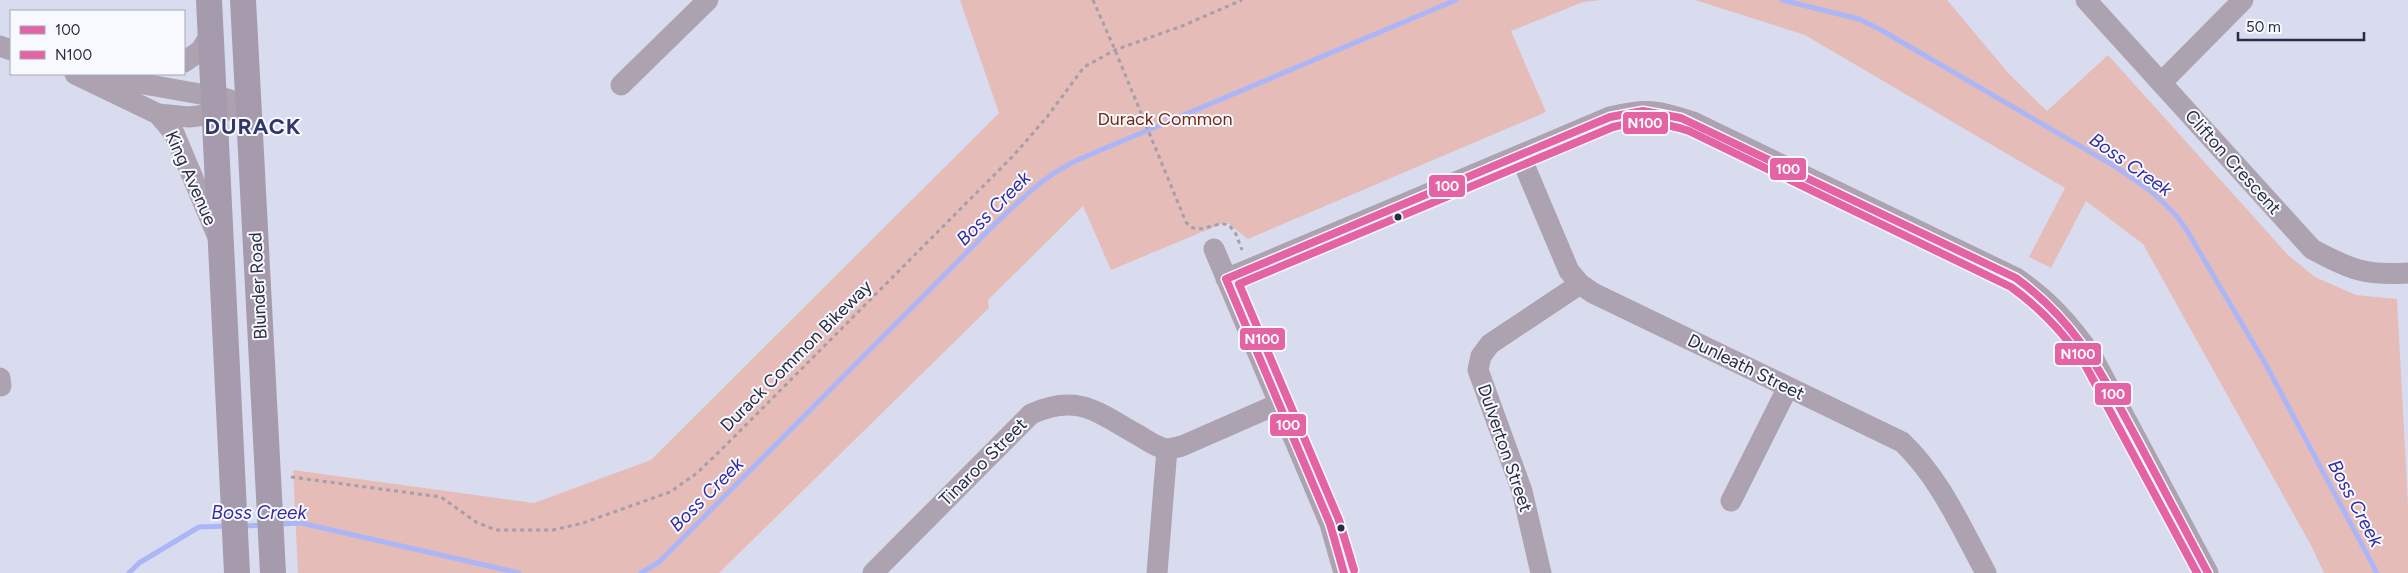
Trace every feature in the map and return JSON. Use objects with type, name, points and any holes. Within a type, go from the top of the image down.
[{"type":"main road","name":"Blunder Road","points":[[209,0],[236,573]]},
{"type":"main road","name":"Blunder Road","points":[[243,0],[250,103],[273,573]]},
{"type":"street","points":[[620,85],[708,0]]},
{"type":"street","name":"Clifton Crescent","points":[[2086,0],[2312,249],[2344,267],[2379,275],[2408,273]]},
{"type":"street","points":[[2162,83],[2242,0]]},
{"type":"street","points":[[185,61],[200,52],[211,34]]},
{"type":"street","name":"King Avenue","points":[[76,75],[158,114],[189,117],[214,106],[250,103]]},
{"type":"street","name":"King Avenue","points":[[93,75],[128,82],[214,106]]},
{"type":"street","name":"King Avenue","points":[[128,82],[151,79],[161,75]]},
{"type":"street","points":[[1226,279],[1610,117],[1637,110],[1661,112],[1693,122],[2016,278],[2055,309],[2071,326],[2092,356],[2208,573]]},
{"type":"street","name":"King Avenue","points":[[158,114],[174,133],[221,245]]},
{"type":"street","name":"Dunleath Street","points":[[1520,155],[1569,271],[1580,284],[1593,293],[1902,442],[1920,458],[1934,478],[1986,573]]},
{"type":"street","points":[[1214,249],[1330,524],[1344,573]]},
{"type":"street","name":"Dulverton Street","points":[[1541,573],[1522,491],[1478,370],[1481,356],[1490,344],[1580,284]]},
{"type":"street","points":[[1731,501],[1788,387]]},
{"type":"street","name":"Tinaroo Street","points":[[880,570],[1031,414],[1051,405],[1072,404],[1090,408],[1151,443],[1167,449]]},
{"type":"street","points":[[1157,573],[1167,449],[1182,446],[1278,404]]},
{"type":"path","points":[[1093,0],[1116,50],[1142,118],[1189,226],[1199,229],[1219,223],[1229,225],[1236,234],[1242,250]]},
{"type":"path","name":"Durack Common Bikeway","points":[[291,477],[441,497],[476,522],[496,530],[553,530],[583,522],[670,492],[697,472],[722,449],[949,222],[1034,133],[1084,67],[1116,50],[1182,26],[1242,0]]},
{"type":"green space","name":"Durack Common","points":[[960,0],[1601,0],[1583,2],[1511,31],[1546,112],[1248,239],[1226,222],[1111,270],[1083,206],[988,300],[989,308],[719,573],[298,573],[293,470],[534,503],[651,460],[999,113]]},
{"type":"green space","points":[[1695,0],[1947,0],[2010,75],[2047,111],[2108,55],[2288,255],[2315,277],[2356,295],[2397,299],[2408,505],[2408,573],[2324,573],[2312,547],[2143,244],[2086,201],[2051,268],[2029,257],[2065,188],[1805,35]]},
{"type":"waterway","name":"Boss Creek","points":[[641,573],[659,562],[995,224],[1049,176],[1089,155],[1456,0]]},
{"type":"waterway","name":"Boss Creek","points":[[1782,0],[1859,19],[1881,30],[2116,167],[2152,192],[2176,215],[2265,363],[2377,573]]},
{"type":"waterway","name":"Boss Creek","points":[[278,524],[301,523],[519,573]]},
{"type":"waterway","name":"Boss Creek","points":[[243,526],[264,525]]},
{"type":"waterway","name":"Boss Creek","points":[[129,573],[139,563],[199,527],[227,526]]},
{"type":"transit line","name":"100","points":[[1226,279],[1610,117],[1643,111],[1681,118],[2016,278],[2038,296],[2073,332],[2113,394],[2208,573]]},
{"type":"transit line","name":"N100","points":[[1354,570],[1339,520],[1239,284],[1613,127],[1633,123],[1651,123],[1689,131],[2011,287],[2032,303],[2067,340],[2083,361],[2197,573]]},
{"type":"transit line","name":"100","points":[[1226,279],[1330,524],[1344,573]]},
{"type":"district","name":"DURACK","points":[[253,126]]}]
